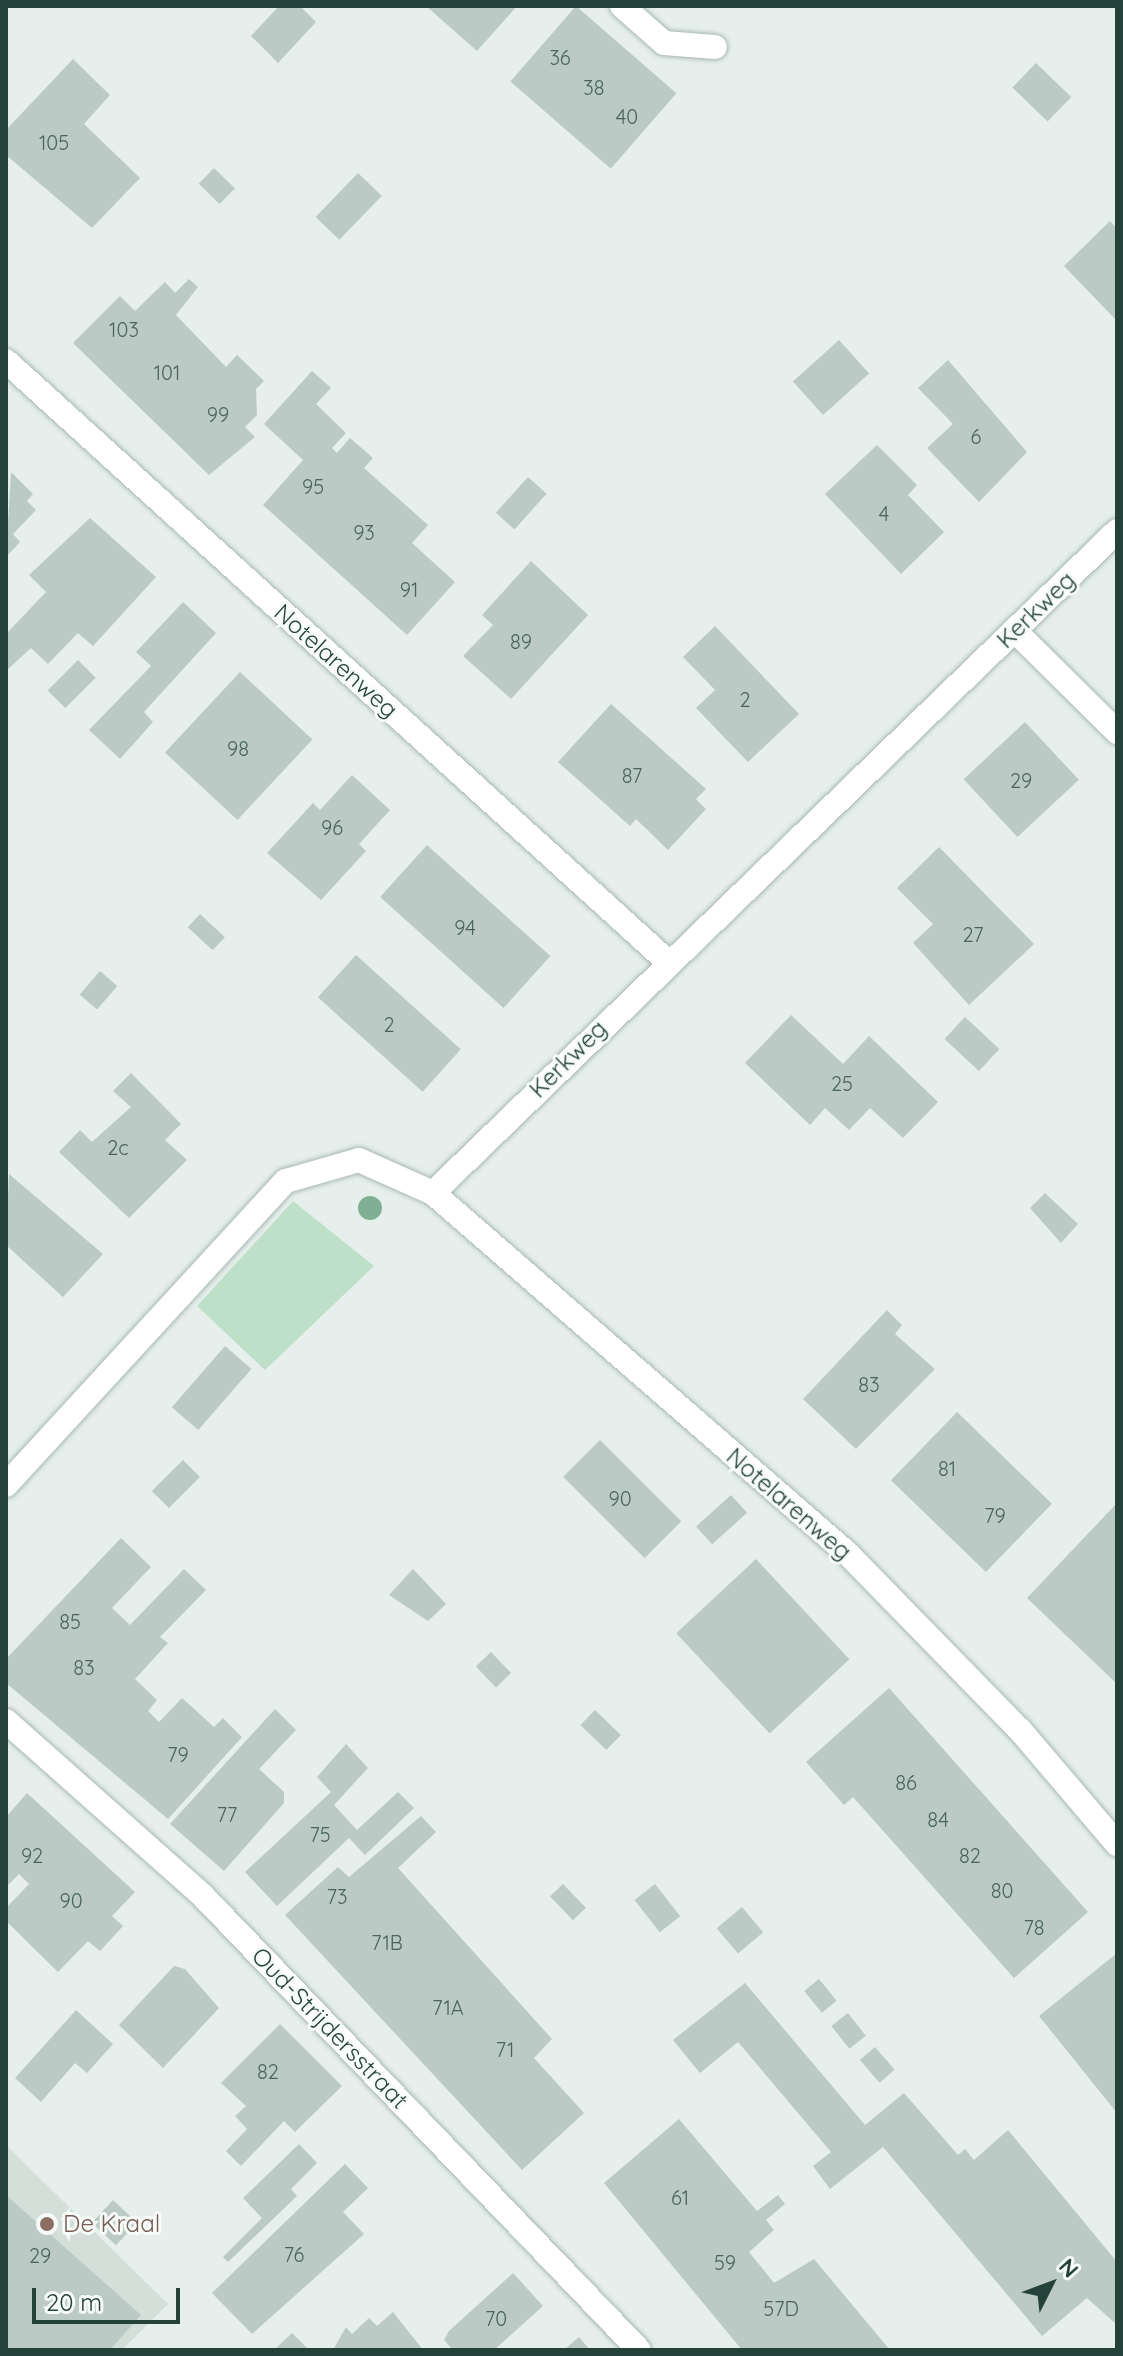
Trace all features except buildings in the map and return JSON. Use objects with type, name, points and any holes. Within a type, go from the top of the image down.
[{"type":"street","points":[[622,6],[664,43],[715,47]]},
{"type":"street","name":"Notelarenweg","points":[[6,361],[667,961]]},
{"type":"street","name":"Kerkweg","points":[[433,1193],[667,961],[1117,531]]},
{"type":"street","points":[[1015,631],[1117,732]]},
{"type":"street","points":[[6,1485],[286,1181],[359,1160],[433,1193]]},
{"type":"street","name":"Notelarenweg","points":[[433,1193],[847,1553],[1020,1730],[1117,1844]]},
{"type":"street","name":"Oud-Strijdersstraat","points":[[6,1721],[203,1896],[639,2350]]},
{"type":"shaded area","name":"De Kraal","points":[[6,2145],[168,2304],[122,2350],[6,2350]]},
{"type":"green space","points":[[293,1201],[374,1266],[265,1370],[197,1306]]},
{"type":"place","name":"De Kraal","points":[[47,2224]]}]
